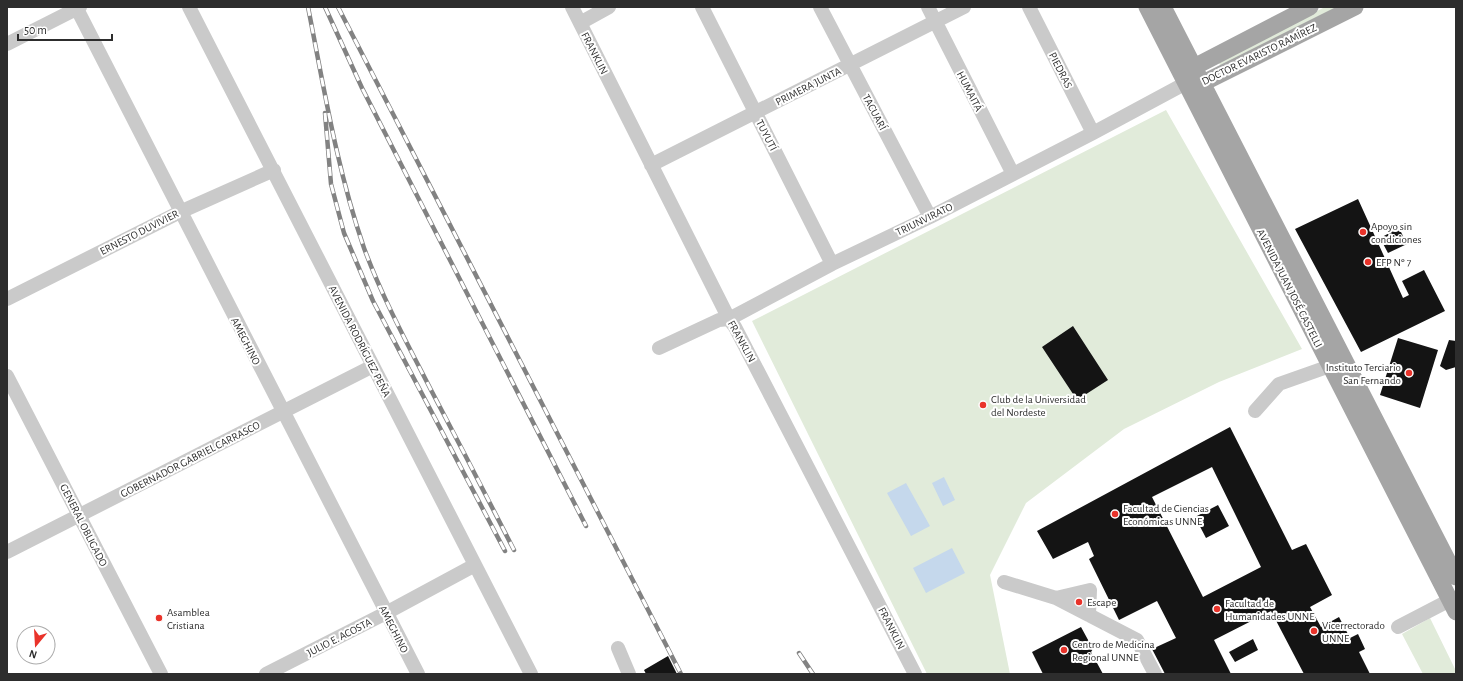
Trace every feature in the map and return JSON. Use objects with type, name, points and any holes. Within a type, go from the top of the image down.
[{"type":"main road","name":"AVENIDA JUAN JOSÉ CASTELLI","points":[[1147,7],[1194,84],[1456,577]]},
{"type":"main road","name":"AVENIDA JUAN JOSÉ CASTELLI","points":[[1163,7],[1194,67],[1194,84],[1330,366],[1453,606]]},
{"type":"main road","name":"DOCTOR EVARISTO RAMÍREZ","points":[[1194,67],[1310,7]]},
{"type":"main road","name":"DOCTOR EVARISTO RAMÍREZ","points":[[1194,84],[1355,7]]},
{"type":"street","name":"AVENIDA RODRÍGUEZ PEÑA","points":[[189,7],[274,170],[531,674]]},
{"type":"street","name":"FRANKLIN","points":[[572,7],[729,319],[739,334],[916,674]]},
{"type":"street","points":[[580,23],[609,7]]},
{"type":"street","name":"TUYUTÍ","points":[[702,7],[832,264]]},
{"type":"street","name":"TACUARÍ","points":[[820,7],[930,216]]},
{"type":"street","name":"HUMAITÁ","points":[[928,7],[1013,174]]},
{"type":"street","name":"PRIMERA JUNTA","points":[[652,165],[964,7]]},
{"type":"street","name":"PIEDRAS","points":[[1029,7],[1093,133]]},
{"type":"street","points":[[7,44],[77,8]]},
{"type":"street","name":"AMEGHINO","points":[[77,8],[180,212],[418,674]]},
{"type":"street","name":"TRIUNVIRATO","points":[[660,348],[719,320],[729,319],[832,264],[1194,84]]},
{"type":"street","name":"ERNESTO DUVIVIER","points":[[7,299],[180,212],[274,170]]},
{"type":"street","name":"GOBERNADOR GABRIEL CARRASCO","points":[[7,552],[284,413],[373,366]]},
{"type":"street","points":[[1255,411],[1279,384],[1330,366]]},
{"type":"street","name":"GENERAL OBLIGADO","points":[[7,376],[161,674]]},
{"type":"street","name":"JULIO E. ACOSTA","points":[[266,674],[386,613],[475,565]]},
{"type":"street","points":[[1004,582],[1056,598],[1137,640],[1155,674]]},
{"type":"street","points":[[1056,598],[1090,590],[1089,615]]},
{"type":"street","points":[[1398,627],[1453,606]]},
{"type":"street","points":[[618,648],[629,674]]},
{"type":"green space","points":[[1325,7],[1343,7],[1222,69],[1218,61]]},
{"type":"green space","name":"Club de la Universidad del Nordeste","points":[[1166,110],[1302,349],[1219,382],[1124,429],[1026,503],[990,575],[1010,674],[927,674],[752,321]]},
{"type":"green space","points":[[1430,618],[1456,671],[1456,674],[1423,674],[1402,634]]},
{"type":"water","points":[[944,477],[955,500],[943,506],[932,483]]},
{"type":"water","points":[[906,483],[930,526],[911,536],[887,493]]},
{"type":"water","points":[[952,548],[965,573],[926,593],[913,568]]},
{"type":"building","name":"EFP Nº 7","points":[[1358,199],[1403,298],[1409,295],[1402,281],[1424,270],[1445,311],[1361,352],[1295,229]]},
{"type":"building","points":[[1399,228],[1407,244],[1388,253],[1380,238]]},
{"type":"building","points":[[1073,326],[1108,380],[1077,400],[1042,347]]},
{"type":"building","name":"Instituto Terciario San Fernando","points":[[1398,338],[1438,350],[1420,408],[1380,395]]},
{"type":"building","points":[[1449,340],[1456,341],[1456,367],[1446,370],[1440,366]]},
{"type":"building","points":[[1230,427],[1292,550],[1306,544],[1332,595],[1310,607],[1321,627],[1339,617],[1350,638],[1358,634],[1365,649],[1359,652],[1370,674],[1304,674],[1271,611],[1214,640],[1231,674],[1165,674],[1152,649],[1176,638],[1157,601],[1119,620],[1089,559],[1094,556],[1088,542],[1053,559],[1037,531]],"holes":[[[1212,467],[1261,567],[1203,597],[1152,497]]]},
{"type":"building","points":[[1218,505],[1229,526],[1206,538],[1195,517]]},
{"type":"building","name":"Centro de Medicina Regional UNNE","points":[[1081,627],[1093,649],[1091,652],[1103,674],[1043,674],[1032,652]]},
{"type":"building","points":[[1253,639],[1258,650],[1235,662],[1229,652]]},
{"type":"building","points":[[668,656],[677,674],[646,674],[644,670]]},
{"type":"railway","points":[[308,7],[339,159],[354,219],[364,248],[395,320],[514,550]]},
{"type":"railway","points":[[325,7],[362,88],[586,526]]},
{"type":"railway","points":[[338,7],[681,674]]},
{"type":"railway","points":[[325,113],[331,184],[344,233],[373,301],[505,551]]},
{"type":"railway","points":[[799,653],[813,674]]},
{"type":"place","name":"Apoyo sin condiciones","points":[[1363,232]]},
{"type":"place","name":"EFP Nº 7","points":[[1368,262]]},
{"type":"place","name":"Instituto Terciario San Fernando","points":[[1409,373]]},
{"type":"place","name":"Club de la Universidad del Nordeste","points":[[983,405]]},
{"type":"place","name":"Facultad de Ciencias Económicas UNNE","points":[[1115,514]]},
{"type":"place","name":"Escape","points":[[1079,602]]},
{"type":"place","name":"Facultad de Humanidades UNNE","points":[[1217,609]]},
{"type":"place","name":"Asamblea Cristiana","points":[[159,618]]},
{"type":"place","name":"Vicerrectorado UNNE","points":[[1314,631]]},
{"type":"place","name":"Centro de Medicina Regional UNNE","points":[[1064,650]]}]
